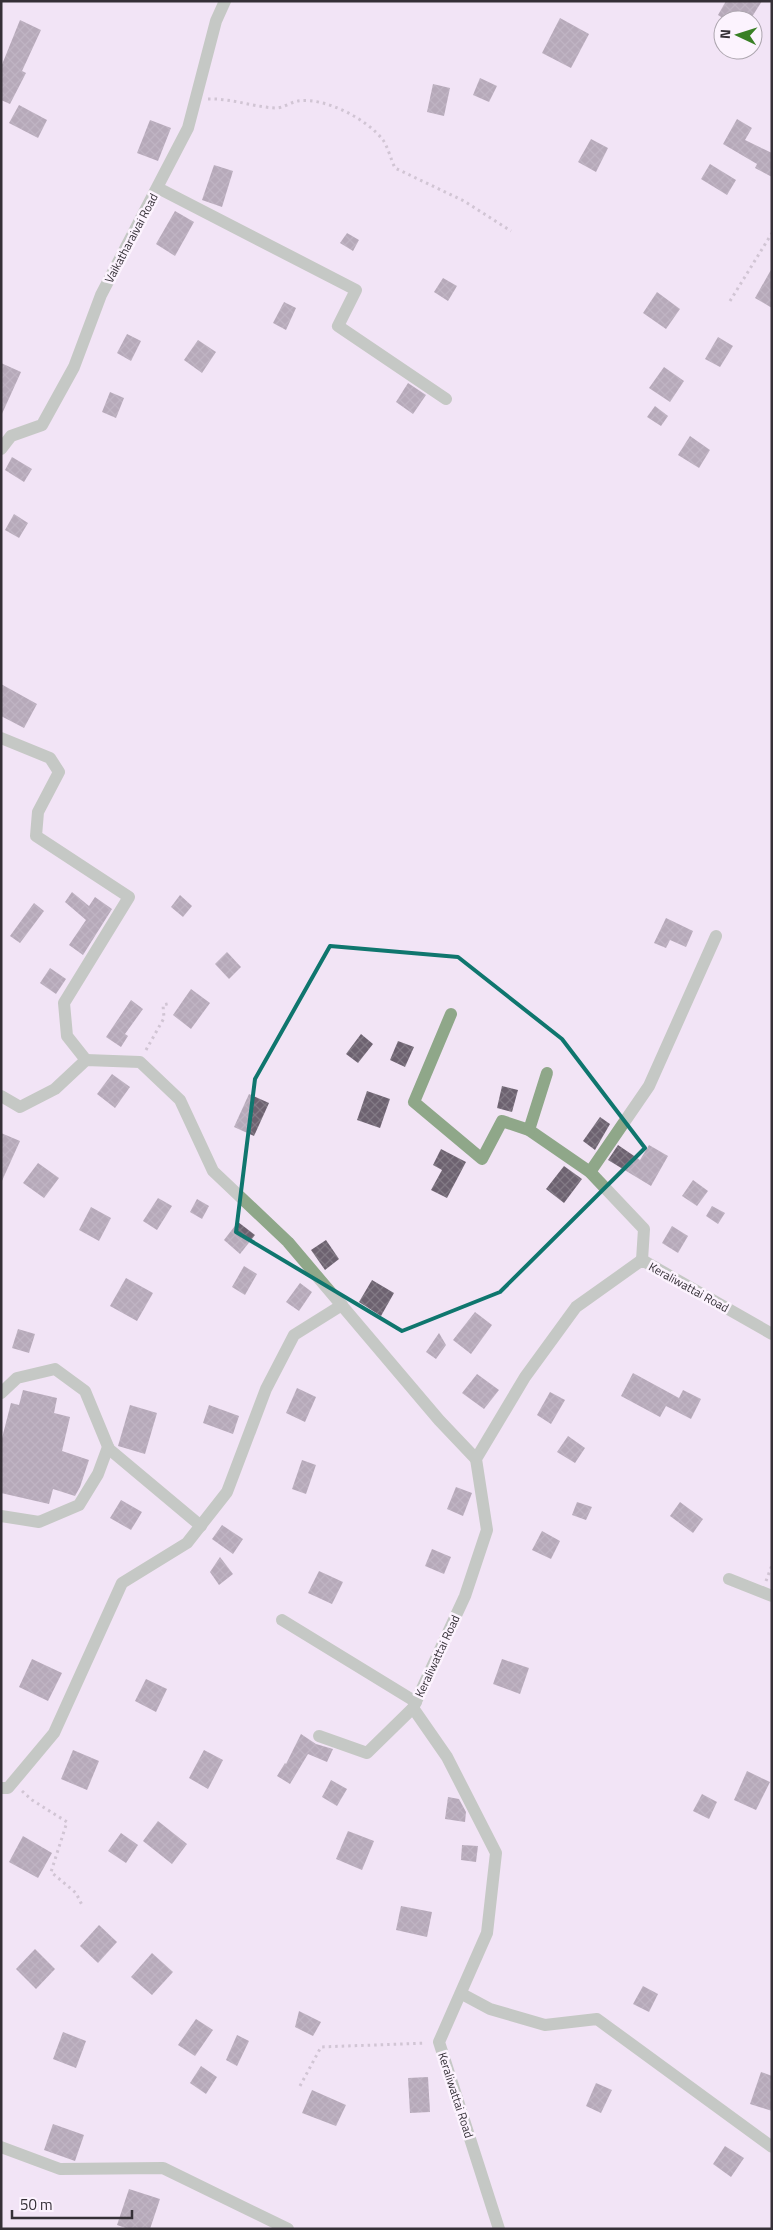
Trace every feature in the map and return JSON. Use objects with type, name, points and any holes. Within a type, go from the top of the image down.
[{"type":"street","name":"Vaikatharaivai Road","points":[[1,449],[11,436],[42,425],[74,367],[101,295],[188,128],[216,21],[225,1]]},
{"type":"street","points":[[158,188],[356,290],[338,326],[446,399]]},
{"type":"street","points":[[1,738],[50,758],[59,772],[38,812],[36,836],[129,897],[64,1003],[67,1036],[86,1060]]},
{"type":"street","points":[[590,1172],[649,1086],[716,936]]},
{"type":"street","points":[[451,1014],[414,1102],[482,1160],[502,1121],[529,1130],[590,1172],[644,1229],[642,1260]]},
{"type":"street","points":[[1,1096],[20,1106],[56,1089],[86,1060],[140,1062],[180,1100],[213,1171],[288,1242],[439,1420],[476,1459]]},
{"type":"street","points":[[529,1130],[547,1073]]},
{"type":"street","name":"Keraliwattai Road","points":[[499,2229],[439,2042],[488,1933],[496,1853],[448,1757],[414,1705],[465,1596],[487,1530],[476,1459],[525,1377],[576,1307],[642,1260],[772,1334]]},
{"type":"street","points":[[7,1785],[54,1733],[122,1583],[187,1543],[227,1492],[266,1389],[294,1335],[342,1305]]},
{"type":"street","points":[[1,1393],[17,1378],[55,1369],[85,1391],[108,1447],[201,1526]]},
{"type":"street","points":[[1,1516],[38,1522],[79,1505],[98,1474],[108,1447]]},
{"type":"street","points":[[729,1579],[772,1596]]},
{"type":"street","points":[[282,1620],[414,1705],[367,1753],[319,1736]]},
{"type":"street","points":[[462,1994],[490,2009],[545,2025],[597,2019],[772,2147]]},
{"type":"street","points":[[1,2147],[60,2169],[163,2168],[288,2229]]},
{"type":"path","points":[[195,102],[225,98],[277,108],[298,101],[307,101],[325,103],[344,110],[383,140],[395,168],[464,201],[511,231]]},
{"type":"path","points":[[730,301],[772,233]]},
{"type":"path","points":[[140,1062],[164,1018],[163,1005],[171,1003]]},
{"type":"path","points":[[7,1785],[68,1822],[52,1872],[76,1894],[82,1905]]},
{"type":"path","points":[[300,2086],[321,2047],[439,2042]]},
{"type":"highlighted area","points":[[330,946],[458,957],[562,1039],[645,1148],[500,1292],[402,1331],[236,1232],[255,1079]]},
{"type":"building","points":[[726,1],[762,1],[756,10],[721,10]]},
{"type":"building","points":[[560,18],[589,34],[571,68],[542,53]]},
{"type":"building","points":[[20,20],[41,30],[22,71],[26,73],[10,104],[1,100],[1,67]]},
{"type":"building","points":[[480,78],[497,86],[489,102],[473,95]]},
{"type":"building","points":[[433,84],[450,88],[444,116],[427,112]]},
{"type":"building","points":[[19,105],[47,120],[38,138],[9,123]]},
{"type":"building","points":[[737,119],[752,128],[745,140],[772,153],[772,177],[755,168],[757,164],[723,144]]},
{"type":"building","points":[[150,120],[171,128],[158,161],[137,153]]},
{"type":"building","points":[[591,139],[608,148],[596,172],[578,162]]},
{"type":"building","points":[[710,164],[736,180],[727,195],[701,179]]},
{"type":"building","points":[[214,165],[233,171],[222,207],[202,200]]},
{"type":"building","points":[[175,211],[194,222],[175,256],[156,244]]},
{"type":"building","points":[[347,233],[359,240],[353,251],[340,243]]},
{"type":"building","points":[[772,268],[772,308],[755,298]]},
{"type":"building","points":[[443,278],[457,286],[448,301],[434,292]]},
{"type":"building","points":[[657,292],[680,309],[666,329],[643,313]]},
{"type":"building","points":[[284,302],[296,308],[286,330],[273,323]]},
{"type":"building","points":[[127,334],[141,341],[131,361],[117,353]]},
{"type":"building","points":[[718,337],[733,346],[720,367],[705,359]]},
{"type":"building","points":[[198,340],[216,352],[202,373],[184,360]]},
{"type":"building","points":[[1,363],[21,372],[1,416]]},
{"type":"building","points":[[664,367],[684,381],[670,402],[649,388]]},
{"type":"building","points":[[408,383],[426,395],[413,414],[396,402]]},
{"type":"building","points":[[110,392],[124,398],[116,418],[102,412]]},
{"type":"building","points":[[655,406],[668,416],[661,426],[647,417]]},
{"type":"building","points":[[690,436],[710,450],[699,468],[678,455]]},
{"type":"building","points":[[12,457],[32,469],[24,482],[5,470]]},
{"type":"building","points":[[14,514],[28,523],[19,538],[5,530]]},
{"type":"building","points":[[1,684],[37,704],[24,728],[1,716]]},
{"type":"building","points":[[72,892],[89,906],[95,897],[112,909],[83,955],[69,945],[86,920],[65,902]]},
{"type":"building","points":[[180,895],[192,906],[183,917],[171,907]]},
{"type":"building","points":[[34,903],[44,911],[20,943],[10,936]]},
{"type":"building","points":[[666,918],[693,931],[686,947],[670,940],[666,948],[654,943]]},
{"type":"building","points":[[227,952],[241,967],[229,979],[215,964]]},
{"type":"building","points":[[50,968],[66,979],[56,994],[40,983]]},
{"type":"building","points":[[191,989],[210,1003],[191,1029],[173,1015]]},
{"type":"building","points":[[131,1000],[143,1009],[125,1034],[128,1036],[121,1047],[106,1037]]},
{"type":"building","points":[[361,1034],[373,1044],[358,1063],[346,1054]]},
{"type":"building","points":[[398,1041],[414,1047],[405,1067],[390,1060]]},
{"type":"building","points":[[112,1074],[130,1087],[115,1108],[97,1094]]},
{"type":"building","points":[[502,1086],[518,1090],[512,1112],[497,1108]]},
{"type":"building","points":[[367,1091],[390,1099],[380,1128],[357,1120]]},
{"type":"building","points":[[249,1094],[269,1103],[254,1136],[234,1127]]},
{"type":"building","points":[[600,1117],[610,1124],[595,1150],[583,1141]]},
{"type":"building","points":[[1,1133],[20,1141],[1,1183]]},
{"type":"building","points":[[618,1145],[640,1160],[649,1145],[668,1156],[651,1186],[608,1160]]},
{"type":"building","points":[[441,1149],[466,1162],[447,1198],[431,1190],[442,1170],[433,1165]]},
{"type":"building","points":[[38,1163],[59,1178],[44,1198],[23,1183]]},
{"type":"building","points":[[564,1166],[582,1179],[564,1203],[546,1189]]},
{"type":"building","points":[[693,1180],[708,1191],[697,1206],[682,1196]]},
{"type":"building","points":[[158,1198],[172,1206],[157,1230],[143,1221]]},
{"type":"building","points":[[197,1199],[209,1206],[202,1219],[190,1212]]},
{"type":"building","points":[[712,1206],[725,1213],[718,1224],[706,1216]]},
{"type":"building","points":[[91,1207],[111,1218],[99,1241],[79,1230]]},
{"type":"building","points":[[238,1222],[255,1235],[240,1254],[224,1240]]},
{"type":"building","points":[[672,1226],[688,1236],[678,1253],[662,1243]]},
{"type":"building","points":[[326,1240],[339,1259],[325,1270],[311,1250]]},
{"type":"building","points":[[244,1266],[257,1274],[245,1295],[232,1287]]},
{"type":"building","points":[[126,1278],[153,1293],[137,1321],[110,1306]]},
{"type":"building","points":[[372,1280],[394,1293],[381,1316],[359,1302]]},
{"type":"building","points":[[300,1283],[312,1292],[299,1311],[286,1302]]},
{"type":"building","points":[[475,1312],[492,1325],[471,1354],[453,1340]]},
{"type":"building","points":[[18,1329],[35,1334],[29,1353],[12,1348]]},
{"type":"building","points":[[439,1333],[446,1345],[436,1359],[426,1352]]},
{"type":"building","points":[[633,1373],[679,1398],[683,1390],[701,1399],[691,1419],[666,1406],[660,1417],[621,1396]]},
{"type":"building","points":[[477,1374],[499,1390],[484,1409],[462,1393]]},
{"type":"building","points":[[297,1388],[316,1397],[305,1422],[286,1413]]},
{"type":"building","points":[[23,1390],[57,1398],[54,1413],[70,1417],[62,1451],[89,1460],[75,1496],[53,1489],[49,1504],[1,1493],[1,1442],[11,1403],[19,1405]]},
{"type":"building","points":[[550,1392],[565,1400],[551,1424],[537,1415]]},
{"type":"building","points":[[130,1405],[157,1413],[145,1454],[118,1446]]},
{"type":"building","points":[[209,1405],[239,1416],[233,1434],[203,1423]]},
{"type":"building","points":[[568,1436],[585,1448],[575,1463],[557,1452]]},
{"type":"building","points":[[302,1460],[316,1465],[306,1494],[292,1489]]},
{"type":"building","points":[[456,1487],[472,1493],[463,1516],[447,1509]]},
{"type":"building","points":[[121,1500],[142,1512],[131,1530],[110,1518]]},
{"type":"building","points":[[577,1502],[592,1507],[586,1520],[572,1515]]},
{"type":"building","points":[[680,1502],[703,1519],[693,1533],[670,1516]]},
{"type":"building","points":[[222,1525],[243,1539],[233,1554],[212,1539]]},
{"type":"building","points":[[542,1531],[560,1541],[551,1559],[532,1550]]},
{"type":"building","points":[[432,1549],[451,1557],[444,1574],[425,1566]]},
{"type":"building","points":[[220,1557],[233,1574],[219,1585],[210,1572]]},
{"type":"building","points":[[319,1571],[343,1582],[332,1604],[308,1593]]},
{"type":"building","points":[[32,1659],[62,1673],[48,1701],[19,1687]]},
{"type":"building","points":[[502,1659],[529,1668],[520,1694],[493,1684]]},
{"type":"building","points":[[146,1679],[167,1689],[156,1712],[135,1701]]},
{"type":"building","points":[[301,1734],[316,1744],[333,1749],[327,1762],[308,1754],[290,1784],[277,1776],[286,1764]]},
{"type":"building","points":[[73,1750],[99,1761],[87,1790],[61,1779]]},
{"type":"building","points":[[204,1750],[223,1760],[208,1789],[189,1778]]},
{"type":"building","points":[[747,1771],[770,1782],[756,1810],[734,1800]]},
{"type":"building","points":[[331,1780],[347,1789],[337,1806],[322,1797]]},
{"type":"building","points":[[702,1794],[717,1802],[709,1819],[693,1811]]},
{"type":"building","points":[[448,1797],[459,1799],[466,1812],[465,1822],[445,1819]]},
{"type":"building","points":[[158,1821],[187,1844],[172,1864],[143,1841]]},
{"type":"building","points":[[348,1831],[374,1841],[362,1870],[336,1859]]},
{"type":"building","points":[[121,1833],[138,1845],[126,1863],[108,1851]]},
{"type":"building","points":[[23,1836],[52,1853],[38,1878],[9,1862]]},
{"type":"building","points":[[462,1845],[478,1846],[476,1862],[461,1860]]},
{"type":"building","points":[[401,1906],[432,1912],[427,1937],[396,1930]]},
{"type":"building","points":[[99,1925],[117,1942],[98,1963],[80,1946]]},
{"type":"building","points":[[35,1949],[55,1969],[36,1989],[16,1969]]},
{"type":"building","points":[[152,1953],[173,1972],[152,1995],[131,1977]]},
{"type":"building","points":[[643,1986],[658,1994],[649,2012],[633,2004]]},
{"type":"building","points":[[299,2011],[321,2022],[313,2036],[295,2027]]},
{"type":"building","points":[[196,2019],[213,2030],[195,2056],[178,2045]]},
{"type":"building","points":[[63,2032],[86,2041],[76,2068],[53,2059]]},
{"type":"building","points":[[237,2035],[249,2041],[237,2066],[226,2060]]},
{"type":"building","points":[[201,2066],[217,2077],[206,2094],[190,2083]]},
{"type":"building","points":[[761,2072],[772,2076],[772,2111],[750,2104]]},
{"type":"building","points":[[428,2077],[430,2112],[410,2113],[408,2078]]},
{"type":"building","points":[[596,2083],[612,2090],[601,2113],[586,2106]]},
{"type":"building","points":[[312,2090],[346,2105],[336,2126],[302,2113]]},
{"type":"building","points":[[53,2124],[84,2135],[75,2161],[44,2150]]},
{"type":"building","points":[[725,2146],[744,2158],[731,2177],[713,2164]]},
{"type":"building","points":[[129,2189],[160,2199],[150,2229],[129,2229],[117,2225]]}]
